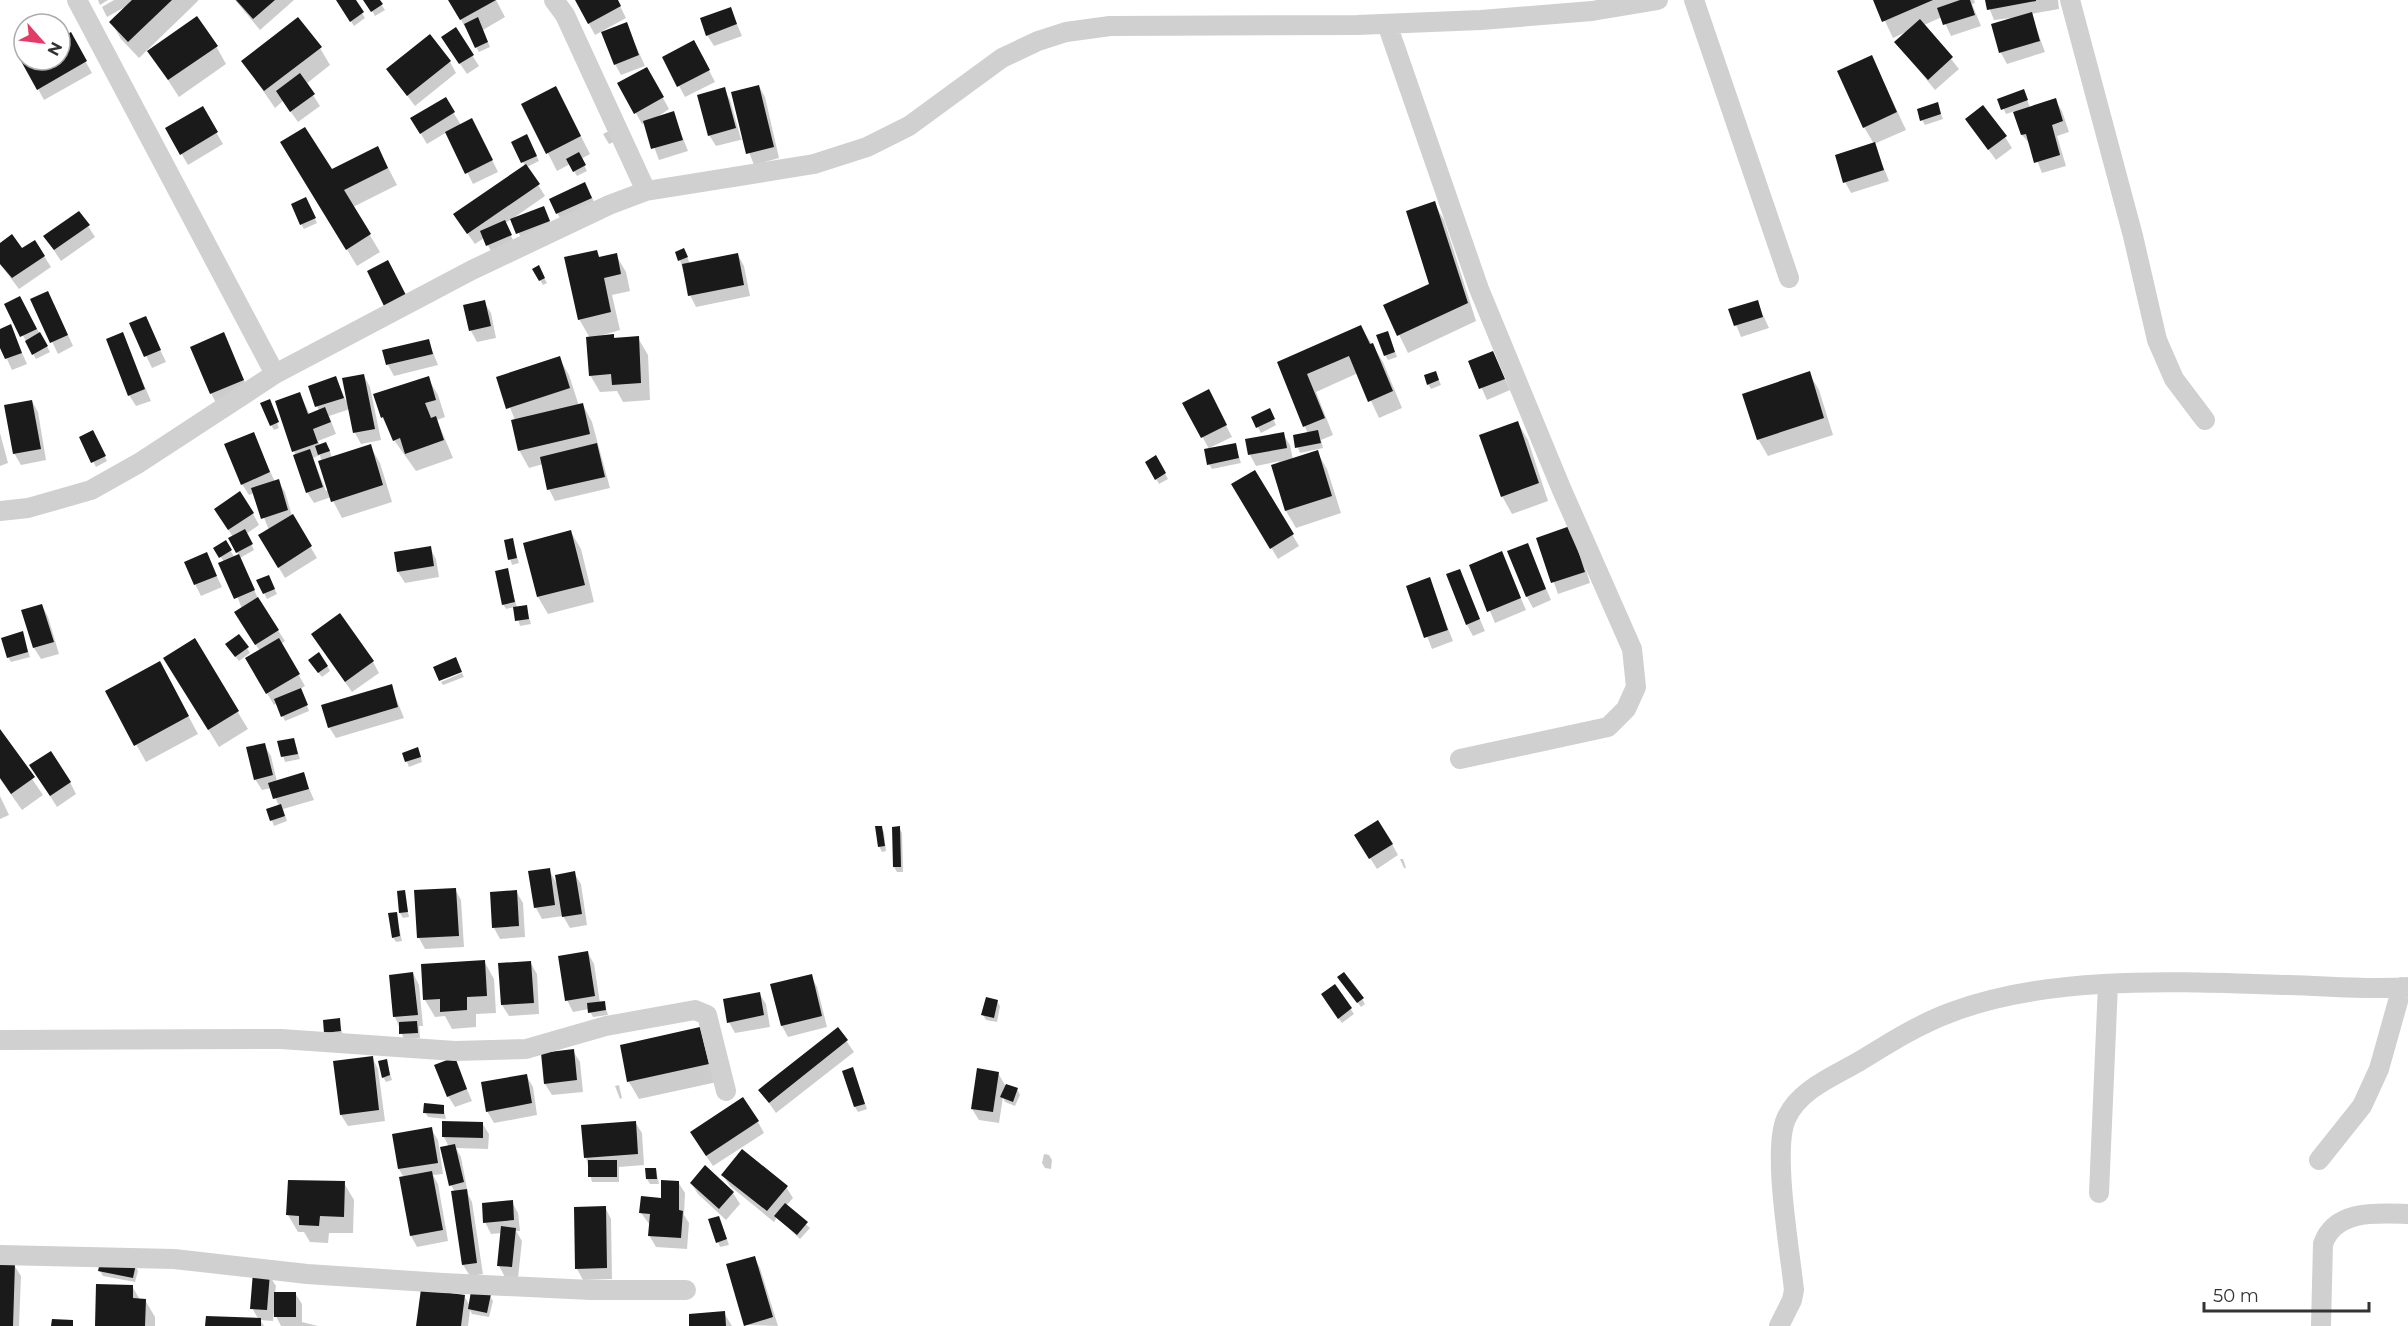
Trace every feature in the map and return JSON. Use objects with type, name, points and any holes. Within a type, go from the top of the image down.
[{"type":"street","points":[[77,0],[275,374]]},
{"type":"street","points":[[554,0],[565,15],[646,191]]},
{"type":"street","points":[[0,511],[28,508],[90,490],[139,463],[275,374],[472,270],[609,205],[646,191],[814,164],[867,147],[909,126],[1002,58],[1038,41],[1066,32],[1110,26],[1387,24],[1592,11],[1658,0]]},
{"type":"street","points":[[1695,0],[1789,278]]},
{"type":"street","points":[[2070,0],[2133,236],[2157,340],[2174,379],[2205,420]]},
{"type":"street","points":[[1387,24],[1479,289],[1561,488],[1632,650],[1636,687],[1626,708],[1608,727],[1460,759]]},
{"type":"street","points":[[1779,1326],[1792,1300],[1794,1290],[1781,1140],[1786,1118],[1805,1094],[1904,1034],[1951,1012],[1991,1000],[2108,984],[2165,981],[2405,987],[2379,1069],[2362,1107],[2319,1160]]},
{"type":"street","points":[[2099,1193],[2108,984]]},
{"type":"street","points":[[0,1040],[281,1039],[455,1051],[526,1049],[606,1026],[695,1010],[707,1015],[726,1090]]},
{"type":"street","points":[[2321,1326],[2323,1244],[2327,1233],[2338,1222],[2357,1215],[2408,1214]]},
{"type":"street","points":[[0,1255],[174,1259],[307,1274],[443,1283],[591,1290],[686,1290]]},
{"type":"building","points":[[132,0],[172,0],[128,42],[109,22]]},
{"type":"building","points":[[236,0],[275,0],[253,19]]},
{"type":"building","points":[[336,0],[356,0],[364,12],[350,22]]},
{"type":"building","points":[[363,0],[380,0],[383,4],[371,12]]},
{"type":"building","points":[[448,0],[496,0],[460,20]]},
{"type":"building","points":[[575,0],[618,0],[621,6],[588,24]]},
{"type":"building","points":[[1873,0],[1933,0],[1882,22]]},
{"type":"building","points":[[1960,0],[1970,0],[1975,15],[1943,25],[1937,8]]},
{"type":"building","points":[[1985,0],[2036,0],[2036,1],[1987,10]]},
{"type":"building","points":[[731,7],[737,24],[706,36],[700,18]]},
{"type":"building","points":[[2032,12],[2040,41],[1999,53],[1991,24]]},
{"type":"building","points":[[197,16],[218,46],[168,80],[147,51]]},
{"type":"building","points":[[298,17],[322,47],[264,91],[241,61]]},
{"type":"building","points":[[478,17],[488,42],[475,48],[464,24]]},
{"type":"building","points":[[1920,19],[1953,57],[1928,80],[1894,42]]},
{"type":"building","points":[[627,22],[639,55],[614,65],[601,32]]},
{"type":"building","points":[[456,27],[474,55],[459,64],[441,37]]},
{"type":"building","points":[[72,34],[87,61],[72,70]]},
{"type":"building","points":[[430,34],[451,61],[407,96],[386,69]]},
{"type":"building","points":[[694,40],[710,70],[677,87],[662,57]]},
{"type":"building","points":[[1872,55],[1897,112],[1863,128],[1837,71]]},
{"type":"building","points":[[647,67],[664,97],[634,114],[617,83]]},
{"type":"building","points":[[27,72],[68,72],[37,90]]},
{"type":"building","points":[[300,73],[315,94],[290,112],[276,91]]},
{"type":"building","points":[[759,85],[774,147],[746,154],[731,92]]},
{"type":"building","points":[[556,86],[581,136],[546,154],[521,104]]},
{"type":"building","points":[[725,87],[736,128],[708,136],[697,95]]},
{"type":"building","points":[[2024,89],[2028,100],[2001,110],[1997,99]]},
{"type":"building","points":[[446,97],[455,112],[420,134],[410,118]]},
{"type":"building","points":[[2056,98],[2063,121],[2052,125],[2060,155],[2034,163],[2026,134],[2021,135],[2013,112]]},
{"type":"building","points":[[1938,102],[1941,114],[1920,121],[1917,109]]},
{"type":"building","points":[[1983,105],[2007,136],[1988,150],[1965,119]]},
{"type":"building","points":[[203,106],[218,132],[180,155],[165,128]]},
{"type":"building","points":[[674,111],[683,140],[651,149],[643,121]]},
{"type":"building","points":[[472,118],[493,160],[465,174],[445,132]]},
{"type":"building","points":[[305,127],[332,169],[378,146],[388,168],[344,190],[371,234],[346,250],[280,142]]},
{"type":"building","points":[[527,134],[537,156],[521,163],[511,142]]},
{"type":"building","points":[[1875,142],[1884,170],[1843,183],[1835,155]]},
{"type":"building","points":[[579,152],[586,165],[573,172],[566,159]]},
{"type":"building","points":[[526,164],[540,184],[467,234],[453,214]]},
{"type":"building","points":[[585,182],[592,198],[556,214],[549,199]]},
{"type":"building","points":[[306,197],[316,218],[300,225],[291,204]]},
{"type":"building","points":[[1435,201],[1468,303],[1397,336],[1383,305],[1429,284],[1406,211]]},
{"type":"building","points":[[544,206],[550,221],[516,234],[510,219]]},
{"type":"building","points":[[79,211],[90,225],[54,250],[43,236]]},
{"type":"building","points":[[505,220],[512,235],[486,246],[480,231]]},
{"type":"building","points":[[12,234],[22,248],[35,240],[45,256],[12,278],[0,264],[0,243]]},
{"type":"building","points":[[684,248],[688,257],[678,261],[675,252]]},
{"type":"building","points":[[597,250],[599,257],[617,253],[621,274],[604,278],[611,312],[578,320],[564,257]]},
{"type":"building","points":[[738,253],[744,285],[688,296],[682,264]]},
{"type":"building","points":[[388,260],[406,295],[384,306],[367,271]]},
{"type":"building","points":[[539,265],[545,278],[539,281],[532,269]]},
{"type":"building","points":[[48,291],[68,335],[50,343],[30,299]]},
{"type":"building","points":[[20,296],[37,329],[20,337],[4,304]]},
{"type":"building","points":[[485,300],[491,326],[469,331],[463,305]]},
{"type":"building","points":[[1758,300],[1763,317],[1734,326],[1728,309]]},
{"type":"building","points":[[146,316],[161,350],[144,357],[129,323]]},
{"type":"building","points":[[11,324],[22,353],[5,359],[0,348],[0,329]]},
{"type":"building","points":[[1361,325],[1370,344],[1373,343],[1393,391],[1368,402],[1349,356],[1307,374],[1325,418],[1303,427],[1277,362]]},
{"type":"building","points":[[1388,331],[1395,352],[1384,356],[1376,335]]},
{"type":"building","points":[[40,332],[48,346],[32,355],[25,341]]},
{"type":"building","points":[[123,332],[145,389],[128,396],[106,339]]},
{"type":"building","points":[[224,332],[244,380],[210,394],[190,347]]},
{"type":"building","points":[[614,334],[614,338],[639,336],[641,383],[612,385],[611,374],[589,376],[586,337]]},
{"type":"building","points":[[429,339],[433,354],[386,365],[382,350]]},
{"type":"building","points":[[1493,351],[1505,379],[1479,389],[1468,361]]},
{"type":"building","points":[[560,356],[570,388],[506,409],[496,377]]},
{"type":"building","points":[[1436,371],[1439,380],[1427,385],[1424,375]]},
{"type":"building","points":[[1810,371],[1824,418],[1757,440],[1742,394]]},
{"type":"building","points":[[364,374],[375,429],[353,433],[342,378]]},
{"type":"building","points":[[336,376],[344,398],[315,407],[308,386]]},
{"type":"building","points":[[429,376],[436,400],[425,403],[431,418],[436,416],[444,440],[405,454],[400,438],[393,441],[383,417],[381,418],[373,394]]},
{"type":"building","points":[[1209,389],[1227,425],[1201,438],[1182,403]]},
{"type":"building","points":[[300,392],[308,414],[325,407],[331,422],[313,429],[318,443],[292,452],[275,401]]},
{"type":"building","points":[[270,399],[279,422],[270,426],[260,403]]},
{"type":"building","points":[[32,400],[41,449],[13,454],[4,405]]},
{"type":"building","points":[[583,403],[590,434],[518,451],[511,420]]},
{"type":"building","points":[[1270,408],[1275,419],[1256,428],[1251,417]]},
{"type":"building","points":[[1518,421],[1539,483],[1501,497],[1479,435]]},
{"type":"building","points":[[93,430],[106,456],[91,463],[79,437]]},
{"type":"building","points":[[1318,430],[1321,443],[1295,448],[1293,435]]},
{"type":"building","points":[[254,432],[270,472],[241,485],[224,444]]},
{"type":"building","points":[[1284,432],[1287,448],[1248,455],[1245,439]]},
{"type":"building","points":[[326,442],[330,451],[318,455],[315,446]]},
{"type":"building","points":[[597,443],[605,477],[547,490],[540,457]]},
{"type":"building","points":[[1236,443],[1239,458],[1207,465],[1204,449]]},
{"type":"building","points":[[371,444],[383,485],[331,502],[318,461]]},
{"type":"building","points":[[310,449],[323,487],[306,493],[293,455]]},
{"type":"building","points":[[1318,450],[1332,496],[1285,511],[1271,465]]},
{"type":"building","points":[[1156,455],[1166,473],[1155,480],[1145,462]]},
{"type":"building","points":[[1255,470],[1294,534],[1270,549],[1231,484]]},
{"type":"building","points":[[279,479],[288,510],[261,519],[251,488]]},
{"type":"building","points":[[240,491],[254,513],[228,530],[214,509]]},
{"type":"building","points":[[293,514],[312,546],[278,568],[258,535]]},
{"type":"building","points":[[1570,526],[1585,572],[1551,583],[1536,538]]},
{"type":"building","points":[[245,529],[253,544],[236,553],[228,538]]},
{"type":"building","points":[[571,530],[585,585],[537,597],[523,543]]},
{"type":"building","points":[[513,538],[517,558],[508,560],[504,540]]},
{"type":"building","points":[[226,540],[232,550],[219,558],[213,548]]},
{"type":"building","points":[[1528,543],[1546,589],[1526,597],[1507,551]]},
{"type":"building","points":[[431,546],[434,566],[397,572],[394,552]]},
{"type":"building","points":[[1502,551],[1521,598],[1487,612],[1469,565]]},
{"type":"building","points":[[207,552],[217,576],[194,585],[184,562]]},
{"type":"building","points":[[239,554],[255,590],[234,599],[218,563]]},
{"type":"building","points":[[508,568],[515,602],[502,605],[495,571]]},
{"type":"building","points":[[1460,569],[1480,619],[1466,625],[1446,574]]},
{"type":"building","points":[[269,575],[275,589],[263,594],[256,580]]},
{"type":"building","points":[[1430,577],[1448,630],[1424,638],[1406,586]]},
{"type":"building","points":[[258,597],[279,630],[255,645],[234,612]]},
{"type":"building","points":[[42,604],[54,642],[33,648],[21,610]]},
{"type":"building","points":[[527,605],[529,619],[515,621],[513,607]]},
{"type":"building","points":[[340,613],[374,661],[345,682],[311,634]]},
{"type":"building","points":[[23,631],[28,652],[7,658],[1,638]]},
{"type":"building","points":[[239,634],[249,647],[235,657],[225,644]]},
{"type":"building","points":[[195,638],[239,711],[208,730],[163,658]]},
{"type":"building","points":[[279,638],[300,674],[266,694],[245,658]]},
{"type":"building","points":[[319,652],[328,666],[318,673],[308,660]]},
{"type":"building","points":[[456,657],[462,672],[439,681],[433,667]]},
{"type":"building","points":[[160,661],[189,716],[134,746],[105,691]]},
{"type":"building","points":[[392,684],[398,707],[328,728],[321,705]]},
{"type":"building","points":[[301,688],[308,705],[281,717],[274,699]]},
{"type":"building","points":[[0,729],[35,777],[11,794],[0,778]]},
{"type":"building","points":[[294,738],[298,754],[281,757],[277,741]]},
{"type":"building","points":[[265,743],[273,775],[254,780],[246,747]]},
{"type":"building","points":[[418,747],[421,757],[405,762],[402,753]]},
{"type":"building","points":[[51,751],[71,782],[50,796],[29,765]]},
{"type":"building","points":[[304,772],[309,789],[273,799],[268,783]]},
{"type":"building","points":[[281,804],[285,816],[270,821],[266,809]]},
{"type":"building","points":[[1378,820],[1393,844],[1369,859],[1354,835]]},
{"type":"building","points":[[875,826],[882,826],[885,846],[878,847]]},
{"type":"building","points":[[900,826],[901,867],[893,867],[892,827]]},
{"type":"building","points":[[550,868],[555,905],[534,908],[528,871]]},
{"type":"building","points":[[575,871],[582,914],[562,917],[555,875]]},
{"type":"building","points":[[456,888],[459,936],[417,938],[414,890]]},
{"type":"building","points":[[405,890],[408,912],[399,913],[397,891]]},
{"type":"building","points":[[517,890],[519,926],[492,928],[490,892]]},
{"type":"building","points":[[397,912],[400,936],[392,938],[388,913]]},
{"type":"building","points":[[588,951],[595,996],[565,1001],[558,956]]},
{"type":"building","points":[[485,960],[487,996],[467,997],[467,1010],[440,1012],[440,999],[423,1000],[421,964]]},
{"type":"building","points":[[531,961],[534,1003],[501,1005],[498,963]]},
{"type":"building","points":[[413,972],[418,1015],[393,1017],[389,975]]},
{"type":"building","points":[[1344,972],[1364,998],[1357,1003],[1337,977]]},
{"type":"building","points":[[812,974],[822,1016],[781,1026],[770,984]]},
{"type":"building","points":[[1335,984],[1352,1008],[1338,1019],[1321,994]]},
{"type":"building","points":[[760,992],[764,1015],[727,1023],[723,999]]},
{"type":"building","points":[[986,997],[998,1000],[994,1018],[981,1015]]},
{"type":"building","points":[[605,1001],[606,1010],[588,1013],[587,1003]]},
{"type":"building","points":[[340,1018],[341,1031],[324,1033],[323,1020]]},
{"type":"building","points":[[417,1021],[418,1033],[399,1034],[399,1022]]},
{"type":"building","points":[[700,1027],[709,1064],[627,1082],[620,1045]]},
{"type":"building","points":[[838,1027],[848,1040],[769,1103],[758,1090]]},
{"type":"building","points":[[574,1049],[577,1080],[544,1084],[541,1053]]},
{"type":"building","points":[[373,1056],[379,1110],[340,1115],[333,1061]]},
{"type":"building","points":[[455,1057],[467,1089],[447,1097],[434,1065]]},
{"type":"building","points":[[387,1059],[390,1075],[382,1078],[378,1061]]},
{"type":"building","points":[[853,1067],[865,1104],[854,1107],[842,1071]]},
{"type":"building","points":[[977,1068],[999,1072],[993,1112],[971,1109]]},
{"type":"building","points":[[527,1074],[532,1103],[486,1112],[481,1082]]},
{"type":"building","points":[[1006,1084],[1018,1088],[1013,1102],[1000,1097]]},
{"type":"building","points":[[743,1097],[759,1121],[706,1156],[690,1132]]},
{"type":"building","points":[[424,1103],[444,1105],[444,1114],[423,1113]]},
{"type":"building","points":[[442,1121],[483,1122],[483,1138],[442,1137]]},
{"type":"building","points":[[636,1121],[638,1154],[584,1158],[581,1125]]},
{"type":"building","points":[[432,1127],[438,1163],[398,1169],[392,1134]]},
{"type":"building","points":[[455,1144],[464,1182],[449,1186],[440,1147]]},
{"type":"building","points":[[742,1149],[788,1186],[767,1211],[721,1175]]},
{"type":"building","points":[[588,1160],[617,1160],[617,1177],[588,1177]]},
{"type":"building","points":[[705,1165],[734,1192],[719,1209],[690,1183]]},
{"type":"building","points":[[645,1168],[656,1168],[657,1179],[646,1179]]},
{"type":"building","points":[[432,1171],[443,1230],[410,1236],[399,1177]]},
{"type":"building","points":[[288,1180],[345,1181],[344,1217],[320,1216],[319,1226],[299,1225],[299,1216],[286,1215]]},
{"type":"building","points":[[661,1180],[679,1181],[679,1210],[683,1211],[681,1238],[648,1236],[650,1214],[639,1213],[641,1196],[661,1198]]},
{"type":"building","points":[[467,1189],[477,1263],[462,1265],[451,1191]]},
{"type":"building","points":[[513,1200],[514,1220],[483,1223],[482,1203]]},
{"type":"building","points":[[785,1203],[808,1222],[797,1235],[774,1216]]},
{"type":"building","points":[[606,1206],[607,1268],[575,1269],[574,1207]]},
{"type":"building","points":[[719,1216],[727,1239],[716,1243],[708,1219]]},
{"type":"building","points":[[501,1226],[516,1228],[512,1267],[497,1266]]},
{"type":"building","points":[[755,1256],[773,1317],[744,1326],[726,1264]]},
{"type":"building","points":[[101,1258],[136,1264],[133,1278],[98,1271]]},
{"type":"building","points":[[0,1263],[15,1263],[13,1326],[0,1326]]},
{"type":"building","points":[[253,1272],[270,1273],[267,1310],[250,1309]]},
{"type":"building","points":[[96,1284],[133,1285],[133,1298],[146,1299],[145,1326],[95,1326]]},
{"type":"building","points":[[421,1289],[465,1295],[461,1326],[416,1326]]},
{"type":"building","points":[[471,1291],[491,1294],[487,1313],[468,1309]]},
{"type":"building","points":[[274,1292],[296,1292],[296,1317],[274,1317]]},
{"type":"building","points":[[725,1311],[726,1326],[689,1326],[689,1314]]},
{"type":"building","points":[[206,1316],[261,1318],[261,1326],[205,1326]]},
{"type":"building","points":[[52,1319],[73,1320],[73,1326],[51,1326]]}]
